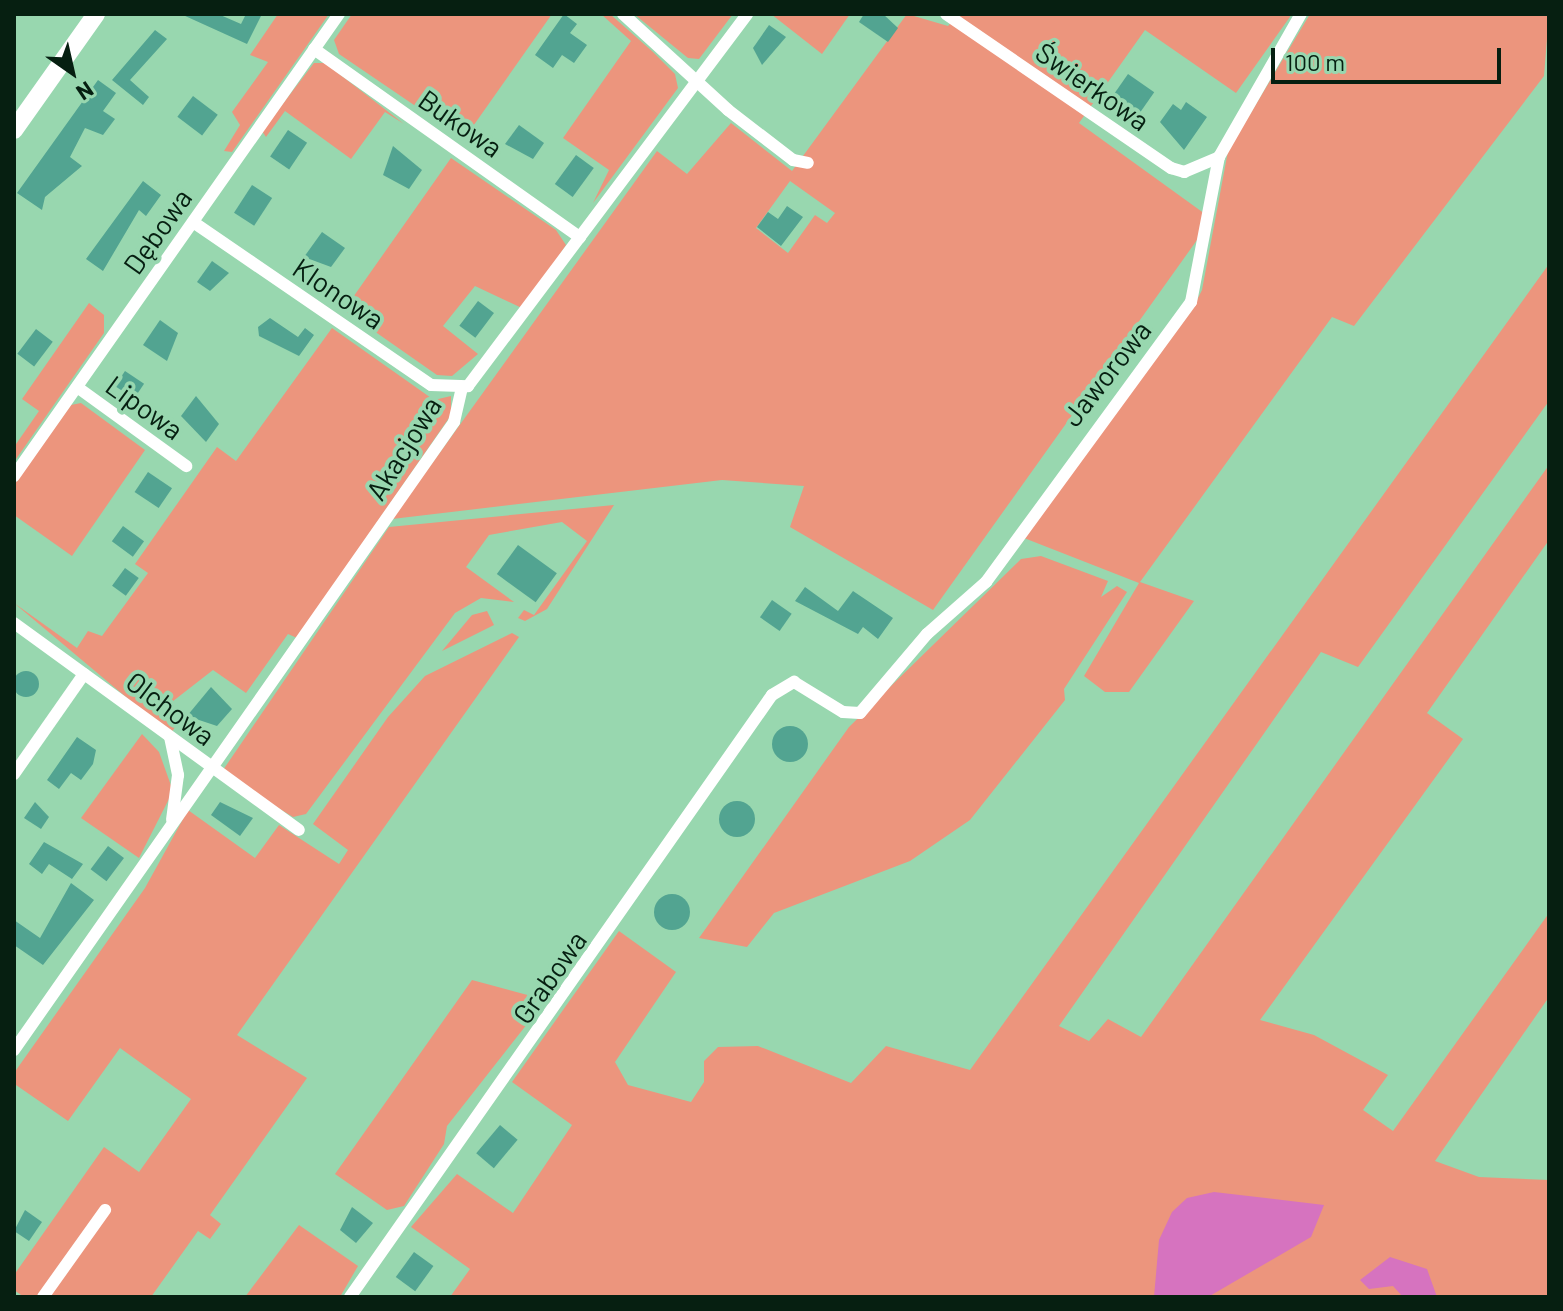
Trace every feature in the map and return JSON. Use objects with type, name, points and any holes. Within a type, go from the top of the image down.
[{"type":"street","points":[[14,130],[96,14]]},
{"type":"street","name":"Dębowa","points":[[14,476],[339,14]]},
{"type":"street","points":[[623,14],[692,79],[793,160],[808,163]]},
{"type":"street","name":"Akacjowa","points":[[14,1050],[454,422],[462,388],[482,376],[692,79],[747,14]]},
{"type":"street","name":"Świerkowa","points":[[946,14],[1171,168],[1184,172],[1219,157]]},
{"type":"street","name":"Jaworowa","points":[[785,683],[860,713],[927,634],[986,582],[1191,302],[1219,157],[1301,14]]},
{"type":"street","name":"Bukowa","points":[[314,49],[580,237]]},
{"type":"street","name":"Klonowa","points":[[193,222],[431,385],[462,388]]},
{"type":"street","name":"Lipowa","points":[[77,387],[186,466]]},
{"type":"street","name":"Olchowa","points":[[14,623],[299,830]]},
{"type":"street","points":[[14,774],[84,674]]},
{"type":"street","name":"Grabowa","points":[[350,1297],[785,683]]},
{"type":"street","name":"Akacjowa","points":[[161,841],[177,795],[170,737]]},
{"type":"street","points":[[43,1297],[105,1210]]},
{"type":"shaded area","points":[[278,14],[329,14],[232,152],[224,151],[240,125],[232,112],[268,62],[250,55]]},
{"type":"shaded area","points":[[352,14],[552,14],[464,139],[339,54],[334,40]]},
{"type":"shaded area","points":[[601,14],[610,14],[653,52],[675,74],[678,88],[593,203],[609,170],[563,138],[631,41]]},
{"type":"shaded area","points":[[634,14],[733,14],[699,59],[688,58]]},
{"type":"shaded area","points":[[771,14],[850,14],[822,54]]},
{"type":"shaded area","points":[[907,14],[948,26],[959,14],[1292,14],[1236,93],[1145,30],[1079,123],[1212,219],[933,610],[790,527],[804,486],[722,480],[392,519],[657,151],[687,174],[731,123],[792,171]],"holes":[[[790,181],[835,213],[827,223],[815,215],[788,253],[756,228]]]},
{"type":"shaded area","points":[[1310,14],[1549,14],[1544,76],[1354,326],[1332,317],[1140,582],[1194,601],[1129,692],[1105,692],[1084,676],[1139,583],[1024,538],[1192,310],[1202,290],[1228,151]]},
{"type":"shaded area","points":[[314,63],[325,63],[404,124],[385,112],[351,159],[285,111],[266,137],[262,131]]},
{"type":"shaded area","points":[[451,158],[556,230],[566,245],[524,309],[475,286],[443,326],[478,354],[452,376],[437,375],[344,310]]},
{"type":"shaded area","points":[[1549,264],[1549,401],[1358,667],[1321,652],[1059,1026],[1089,1041],[1108,1019],[1141,1037],[1549,465],[1549,540],[1427,713],[1463,739],[1260,1020],[1314,1035],[1388,1075],[1363,1110],[1393,1131],[1549,913],[1549,997],[1435,1161],[1479,1177],[1549,1180],[1549,1297],[450,1297],[470,1269],[411,1227],[457,1174],[513,1213],[572,1125],[512,1082],[619,931],[676,972],[615,1062],[628,1085],[691,1102],[704,1082],[704,1061],[718,1047],[758,1046],[851,1083],[886,1046],[970,1070]]},
{"type":"shaded area","points":[[89,303],[104,315],[104,333],[14,462],[14,447],[39,411],[22,399]]},
{"type":"shaded area","points":[[332,328],[434,400],[451,396],[451,415],[297,638],[288,634],[246,693],[213,670],[159,712],[176,726],[170,734],[14,603],[77,648],[88,631],[102,636],[148,573],[135,564],[217,447],[236,461]]},
{"type":"shaded area","points":[[81,403],[145,450],[72,556],[14,515],[14,485],[71,405]]},
{"type":"shaded area","points":[[614,505],[547,609],[525,621],[518,618],[524,610],[534,615],[587,541],[562,522],[489,535],[466,567],[514,602],[481,598],[455,613],[306,814],[293,817],[221,773],[389,527]]},
{"type":"shaded area","points":[[1041,556],[1108,581],[1101,597],[1117,586],[1127,592],[1064,689],[1065,700],[970,820],[910,861],[774,913],[747,947],[699,938],[849,727],[1021,559]]},
{"type":"shaded area","points":[[487,611],[494,625],[442,651],[472,615]]},
{"type":"shaded area","points":[[512,633],[519,637],[237,1035],[307,1078],[210,1215],[221,1224],[210,1239],[198,1231],[151,1297],[24,1297],[14,1290],[14,1275],[104,1147],[139,1172],[191,1099],[120,1048],[68,1121],[16,1085],[14,1073],[145,888],[188,810],[255,858],[279,825],[339,864],[348,850],[313,824],[388,717],[425,676]]},
{"type":"shaded area","points":[[142,734],[159,752],[173,791],[139,858],[81,818]]},
{"type":"shaded area","points":[[472,980],[546,1000],[447,1126],[444,1144],[404,1206],[387,1210],[335,1174]]},
{"type":"shaded area","points":[[1214,1192],[1324,1205],[1311,1237],[1208,1297],[1154,1297],[1159,1240],[1172,1212],[1187,1198]]},
{"type":"shaded area","points":[[299,1225],[358,1266],[340,1297],[245,1297]]},
{"type":"shaded area","points":[[1390,1257],[1427,1269],[1437,1297],[1403,1297],[1393,1286],[1369,1289],[1360,1280]]},
{"type":"building","points":[[218,14],[241,24],[246,14],[262,14],[247,44],[183,15]]},
{"type":"building","points":[[564,14],[577,24],[570,33],[587,45],[574,63],[562,55],[553,68],[535,55]]},
{"type":"building","points":[[864,14],[883,14],[898,28],[888,42],[859,22]]},
{"type":"building","points":[[769,25],[786,37],[762,65],[753,48]]},
{"type":"building","points":[[155,30],[167,39],[130,80],[149,97],[143,105],[112,80]]},
{"type":"building","points":[[1128,74],[1154,92],[1136,118],[1110,99]]},
{"type":"building","points":[[98,80],[116,93],[103,111],[115,119],[103,135],[85,128],[70,157],[82,166],[45,197],[42,210],[17,193]]},
{"type":"building","points":[[193,96],[218,115],[202,135],[177,117]]},
{"type":"building","points":[[1186,102],[1207,117],[1184,150],[1160,122],[1173,104],[1181,110]]},
{"type":"building","points":[[519,125],[544,143],[533,159],[505,144]]},
{"type":"building","points":[[288,130],[307,143],[289,169],[270,157]]},
{"type":"building","points":[[393,146],[422,170],[409,189],[383,175]]},
{"type":"building","points":[[576,155],[594,168],[573,197],[555,184]]},
{"type":"building","points":[[143,181],[161,195],[146,216],[139,210],[103,271],[86,259]]},
{"type":"building","points":[[252,185],[272,198],[254,226],[234,213]]},
{"type":"building","points":[[787,206],[803,217],[781,246],[757,227],[768,212],[778,219]]},
{"type":"building","points":[[322,232],[345,248],[331,267],[304,257]]},
{"type":"building","points":[[212,261],[229,273],[210,291],[197,282]]},
{"type":"building","points":[[478,301],[494,313],[475,338],[459,326]]},
{"type":"building","points":[[270,318],[298,337],[305,328],[314,335],[299,356],[259,336],[258,327]]},
{"type":"building","points":[[160,320],[178,333],[167,361],[143,345]]},
{"type":"building","points":[[36,329],[53,342],[34,366],[17,354]]},
{"type":"building","points":[[125,371],[144,384],[134,399],[115,386]]},
{"type":"building","points":[[196,396],[219,424],[206,442],[181,416]]},
{"type":"building","points":[[148,472],[172,488],[159,508],[135,492]]},
{"type":"building","points":[[123,526],[144,541],[133,557],[112,541]]},
{"type":"building","points":[[518,545],[557,573],[536,602],[497,574]]},
{"type":"building","points":[[125,568],[139,578],[126,596],[112,586]]},
{"type":"building","points":[[805,587],[838,611],[853,591],[893,618],[878,639],[863,627],[858,634],[795,601]]},
{"type":"building","points":[[772,600],[792,614],[780,631],[760,617]]},
{"type":"building","points":[[26,671],[35,675],[39,684],[35,693],[26,697],[17,693],[13,684],[17,675]]},
{"type":"building","points":[[211,687],[232,709],[217,726],[187,716]]},
{"type":"building","points":[[790,726],[803,731],[808,744],[803,757],[790,762],[777,757],[772,744],[777,731]]},
{"type":"building","points":[[77,737],[96,750],[93,764],[81,780],[71,773],[59,789],[47,780]]},
{"type":"building","points":[[737,801],[750,806],[755,819],[750,832],[737,837],[724,832],[719,819],[724,806]]},
{"type":"building","points":[[35,802],[49,817],[41,829],[24,818]]},
{"type":"building","points":[[220,802],[253,818],[240,836],[211,815]]},
{"type":"building","points":[[44,842],[83,864],[72,879],[49,864],[42,874],[29,864]]},
{"type":"building","points":[[108,846],[124,858],[107,881],[91,869]]},
{"type":"building","points":[[71,883],[94,900],[43,965],[14,945],[14,920],[40,938]]},
{"type":"building","points":[[672,894],[685,899],[690,912],[685,925],[672,930],[659,925],[654,912],[659,899]]},
{"type":"building","points":[[500,1125],[518,1140],[494,1168],[476,1153]]},
{"type":"building","points":[[352,1207],[373,1223],[356,1243],[340,1230]]},
{"type":"building","points":[[25,1210],[42,1222],[29,1241],[14,1231]]},
{"type":"building","points":[[414,1252],[433,1266],[415,1291],[396,1277]]}]
